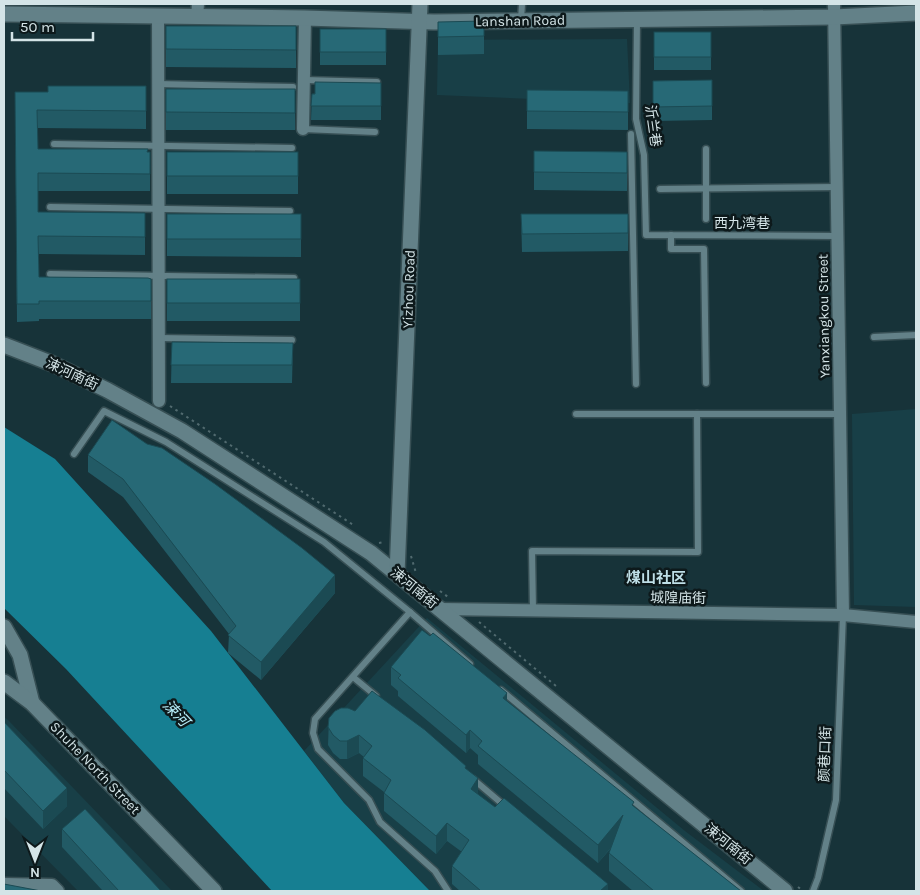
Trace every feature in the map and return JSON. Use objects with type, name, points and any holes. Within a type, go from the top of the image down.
[{"type":"main road","name":"Yizhou Road","points":[[397,574],[420,4]]},
{"type":"main road","name":"Lanshan Road","points":[[4,14],[102,10],[158,16],[198,11],[305,18],[420,22],[637,20],[834,10],[916,14]]},
{"type":"main road","points":[[4,339],[165,411],[182,431]]},
{"type":"main road","name":"涑河南街","points":[[4,345],[36,357],[88,382],[182,431],[371,553],[785,891]]},
{"type":"main road","points":[[4,353],[54,373],[155,423],[182,431]]},
{"type":"main road","points":[[4,627],[20,654],[32,703]]},
{"type":"main road","name":"Shuhe North Street","points":[[4,682],[32,703],[214,891]]},
{"type":"street","name":"Yanxiangkou Street","points":[[834,10],[843,615]]},
{"type":"street","points":[[158,16],[159,401]]},
{"type":"street","points":[[303,129],[305,18]]},
{"type":"street","name":"城隍庙街","points":[[440,609],[843,615],[916,622]]},
{"type":"street","points":[[4,884],[52,885],[58,891]]},
{"type":"lane","points":[[520,21],[522,4]]},
{"type":"lane","name":"沂兰巷","points":[[637,20],[636,119],[644,155],[646,235]]},
{"type":"lane","points":[[304,80],[377,82]]},
{"type":"lane","points":[[158,84],[293,87]]},
{"type":"lane","points":[[303,129],[376,132]]},
{"type":"lane","points":[[631,134],[636,384]]},
{"type":"lane","points":[[54,144],[292,148]]},
{"type":"lane","points":[[706,149],[706,218]]},
{"type":"lane","points":[[660,189],[837,188]]},
{"type":"lane","points":[[50,207],[290,211]]},
{"type":"lane","points":[[634,216],[646,216]]},
{"type":"lane","name":"西九湾巷","points":[[646,235],[837,236]]},
{"type":"lane","points":[[671,235],[671,249],[704,249],[706,383]]},
{"type":"lane","points":[[50,274],[294,278]]},
{"type":"lane","points":[[874,337],[916,335]]},
{"type":"lane","points":[[159,338],[292,340]]},
{"type":"lane","points":[[74,454],[104,411],[166,442],[324,542],[410,612],[478,671]]},
{"type":"lane","points":[[576,414],[840,414]]},
{"type":"lane","points":[[533,610],[532,550],[698,552],[697,414]]},
{"type":"lane","points":[[410,612],[315,719],[313,733],[318,749],[369,800],[380,822],[436,871],[448,891]]},
{"type":"lane","name":"颜巷口街","points":[[813,891],[818,878],[836,800],[843,615]]},
{"type":"lane","points":[[353,677],[384,703]]},
{"type":"lane","points":[[494,684],[741,891]]},
{"type":"lane","points":[[467,774],[513,813]]},
{"type":"path","points":[[159,401],[175,409],[355,526]]},
{"type":"path","points":[[378,543],[384,542]]},
{"type":"shaded area","points":[[627,39],[630,103],[437,95],[438,40]]},
{"type":"shaded area","points":[[916,409],[916,607],[854,605],[852,414]]},
{"type":"shaded area","points":[[427,618],[685,831],[764,891],[430,891],[344,803],[304,751]]},
{"type":"shaded area","points":[[4,717],[172,891],[78,891],[4,816]]},
{"type":"water","name":"涑河","points":[[4,427],[55,459],[211,631],[344,803],[430,891],[272,891],[66,669],[4,608]]},
{"type":"building","points":[[484,21],[484,36],[438,37],[438,22]]},
{"type":"building","points":[[166,26],[296,26],[296,50],[166,49]]},
{"type":"building","points":[[320,29],[386,29],[386,52],[320,52]]},
{"type":"building","points":[[654,32],[711,32],[711,57],[654,57]]},
{"type":"building","points":[[712,80],[712,106],[653,107],[653,81]]},
{"type":"building","points":[[315,82],[381,83],[381,106],[311,106],[312,94],[315,94]]},
{"type":"building","points":[[48,86],[146,86],[146,111],[37,110],[38,149],[148,149],[147,152],[150,152],[150,174],[38,173],[38,212],[145,213],[145,237],[38,236],[39,277],[148,278],[151,279],[151,301],[39,301],[39,304],[17,304],[15,92],[48,92]]},
{"type":"building","points":[[166,89],[295,89],[295,113],[166,112]]},
{"type":"building","points":[[527,90],[628,91],[628,112],[527,111]]},
{"type":"building","points":[[534,151],[627,152],[627,173],[534,172]]},
{"type":"building","points":[[167,152],[298,152],[298,176],[167,176]]},
{"type":"building","points":[[167,214],[301,214],[301,239],[167,239]]},
{"type":"building","points":[[521,214],[628,214],[628,233],[522,234]]},
{"type":"building","points":[[167,279],[300,279],[300,303],[167,303]]},
{"type":"building","points":[[172,342],[293,343],[292,365],[171,365]]},
{"type":"building","points":[[112,420],[147,444],[162,448],[215,484],[302,548],[335,575],[261,662],[228,635],[236,626],[123,479],[88,455]]},
{"type":"building","points":[[422,630],[430,636],[433,633],[507,693],[503,698],[634,802],[632,805],[741,891],[654,891],[609,853],[623,815],[598,845],[478,746],[482,741],[470,730],[466,735],[398,678],[401,675],[391,667]]},
{"type":"building","points":[[372,691],[425,730],[466,766],[465,768],[478,778],[471,789],[495,807],[504,798],[608,884],[600,891],[481,891],[452,866],[469,840],[447,823],[436,836],[384,793],[391,780],[363,758],[372,746],[359,735],[347,741],[340,741],[328,727],[329,718],[335,711],[341,708],[348,708],[355,711]]},
{"type":"building","points":[[4,722],[67,788],[43,811],[4,770]]},
{"type":"building","points":[[85,809],[161,891],[119,891],[62,829]]},
{"type":"building","points":[[4,884],[41,891],[4,891]]},
{"type":"district","name":"煤山社区","points":[[656,578]]}]
